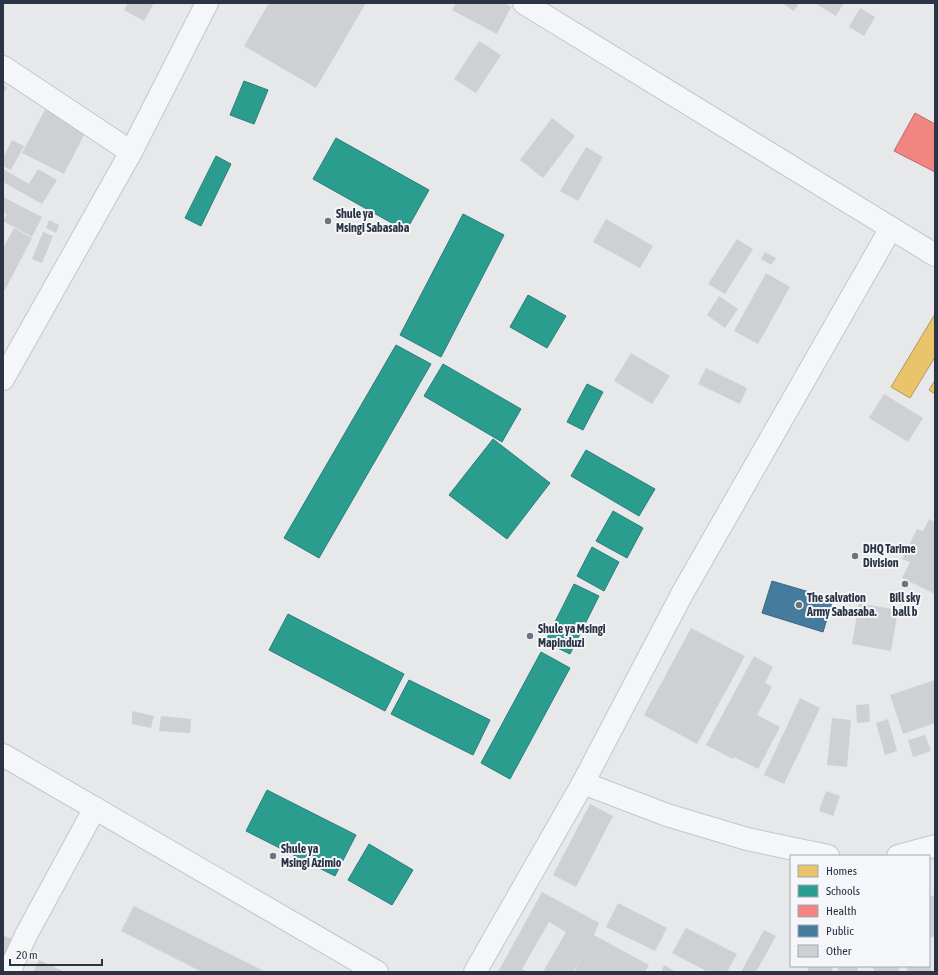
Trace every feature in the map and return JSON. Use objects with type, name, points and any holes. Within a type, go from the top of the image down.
[{"type":"street","points":[[3,379],[131,152],[207,3]]},
{"type":"street","points":[[524,3],[935,254]]},
{"type":"street","points":[[3,67],[131,152]]},
{"type":"street","points":[[475,972],[583,783],[682,594],[891,228]]},
{"type":"street","points":[[3,755],[377,972]]},
{"type":"street","points":[[583,783],[681,820],[746,839],[823,855]]},
{"type":"street","points":[[9,972],[26,935],[95,808]]},
{"type":"street","points":[[902,855],[935,846]]},
{"type":"building: Homes","points":[[935,314],[935,357],[910,398],[891,387]]},
{"type":"building: Homes","points":[[935,380],[935,394],[929,390]]},
{"type":"building: Schools","points":[[244,81],[268,90],[254,124],[230,115]]},
{"type":"building: Schools","points":[[336,138],[429,190],[406,231],[313,179]]},
{"type":"building: Schools","points":[[216,156],[231,164],[201,226],[185,218]]},
{"type":"building: Schools","points":[[463,214],[504,235],[441,357],[400,335]]},
{"type":"building: Schools","points":[[528,295],[566,316],[547,348],[510,327]]},
{"type":"building: Schools","points":[[396,345],[431,364],[319,558],[284,538]]},
{"type":"building: Schools","points":[[443,364],[521,409],[502,442],[424,396]]},
{"type":"building: Schools","points":[[587,384],[603,392],[583,430],[567,422]]},
{"type":"building: Schools","points":[[493,439],[550,483],[507,539],[449,495]]},
{"type":"building: Schools","points":[[586,450],[655,489],[639,516],[571,476]]},
{"type":"building: Schools","points":[[613,511],[643,528],[627,558],[596,541]]},
{"type":"building: Schools","points":[[592,547],[619,562],[604,591],[577,576]]},
{"type":"building: Schools","points":[[574,584],[599,596],[570,654],[545,642]]},
{"type":"building: Schools","points":[[288,614],[404,674],[385,711],[269,650]]},
{"type":"building: Schools","points":[[541,652],[570,668],[510,779],[481,763]]},
{"type":"building: Schools","points":[[409,680],[490,720],[473,755],[391,714]]},
{"type":"building: Schools","points":[[267,790],[356,835],[335,876],[246,831]]},
{"type":"building: Schools","points":[[369,844],[413,870],[392,905],[348,880]]},
{"type":"building: Health","points":[[915,113],[935,124],[935,172],[894,151]]},
{"type":"building: Public","points":[[772,581],[833,599],[823,632],[762,613]]},
{"type":"building: Other","points":[[128,3],[154,3],[144,21],[124,10]]},
{"type":"building: Other","points":[[269,3],[366,3],[316,88],[244,46]]},
{"type":"building: Other","points":[[456,3],[504,3],[511,7],[497,34],[452,10]]},
{"type":"building: Other","points":[[782,3],[799,3],[794,11]]},
{"type":"building: Other","points":[[815,3],[844,3],[836,16]]},
{"type":"building: Other","points":[[860,8],[875,17],[864,36],[849,27]]},
{"type":"building: Other","points":[[479,41],[501,55],[476,93],[454,79]]},
{"type":"building: Other","points":[[3,84],[7,88],[3,93]]},
{"type":"building: Other","points":[[48,104],[89,125],[64,174],[22,153]]},
{"type":"building: Other","points":[[552,118],[575,136],[543,178],[520,160]]},
{"type":"building: Other","points":[[12,140],[24,146],[11,170],[3,166],[3,158]]},
{"type":"building: Other","points":[[586,147],[603,157],[578,201],[560,191]]},
{"type":"building: Other","points":[[3,169],[29,184],[38,169],[57,180],[42,204],[3,182]]},
{"type":"building: Other","points":[[3,197],[42,217],[32,237],[3,221],[7,214],[3,212]]},
{"type":"building: Other","points":[[606,219],[653,246],[640,268],[593,242]]},
{"type":"building: Other","points":[[49,220],[59,225],[56,233],[46,228]]},
{"type":"building: Other","points":[[14,228],[32,238],[5,290],[3,289],[3,248]]},
{"type":"building: Other","points":[[43,232],[53,236],[42,263],[32,259]]},
{"type":"building: Other","points":[[737,239],[753,249],[725,294],[708,284]]},
{"type":"building: Other","points":[[765,252],[776,258],[771,265],[761,259]]},
{"type":"building: Other","points":[[766,273],[790,287],[758,344],[734,331]]},
{"type":"building: Other","points":[[719,296],[738,309],[725,328],[707,315]]},
{"type":"building: Other","points":[[631,353],[670,376],[652,404],[614,381]]},
{"type":"building: Other","points":[[706,368],[747,388],[740,404],[698,384]]},
{"type":"building: Other","points":[[884,394],[923,418],[908,442],[869,418]]},
{"type":"building: Other","points":[[929,519],[935,522],[935,594],[902,578],[910,562],[902,559],[917,529],[923,531]]},
{"type":"building: Other","points":[[859,603],[898,610],[891,651],[852,644]]},
{"type":"building: Other","points":[[691,628],[745,656],[697,744],[644,715]]},
{"type":"building: Other","points":[[754,656],[773,667],[765,683],[772,687],[757,715],[780,727],[758,769],[734,757],[733,759],[706,745]]},
{"type":"building: Other","points":[[935,680],[935,723],[903,734],[890,695]]},
{"type":"building: Other","points":[[800,698],[820,708],[784,784],[764,775]]},
{"type":"building: Other","points":[[869,704],[870,722],[857,723],[856,705]]},
{"type":"building: Other","points":[[132,711],[154,716],[151,728],[132,724]]},
{"type":"building: Other","points":[[161,716],[191,719],[190,733],[159,731]]},
{"type":"building: Other","points":[[832,718],[851,720],[847,767],[827,765]]},
{"type":"building: Other","points":[[888,719],[897,751],[885,755],[876,723]]},
{"type":"building: Other","points":[[925,735],[931,751],[913,757],[908,740]]},
{"type":"building: Other","points":[[826,791],[840,796],[833,816],[819,811]]},
{"type":"building: Other","points":[[590,804],[613,816],[576,887],[553,875]]},
{"type":"building: Other","points":[[542,892],[599,923],[594,935],[649,965],[645,972],[574,972],[580,960],[573,972],[543,972],[566,932],[549,922],[522,969],[528,972],[498,972]]},
{"type":"building: Other","points":[[935,895],[935,936],[930,938],[930,897]]},
{"type":"building: Other","points":[[618,903],[667,928],[655,951],[606,927]]},
{"type":"building: Other","points":[[134,906],[266,972],[202,972],[121,931]]},
{"type":"building: Other","points":[[686,928],[737,954],[727,972],[708,972],[672,953]]},
{"type":"building: Other","points":[[764,930],[776,936],[756,972],[741,972]]},
{"type":"building: Other","points":[[3,935],[16,941],[3,967]]},
{"type":"building: Other","points":[[39,960],[65,972],[33,972]]},
{"type":"building: Other","points":[[664,965],[676,972],[661,972]]},
{"type":"building: Other","points":[[930,966],[932,972],[908,972],[906,967]]},
{"type":"building: Other","points":[[808,967],[833,967],[832,972],[808,972]]},
{"type":"building: Other","points":[[838,967],[858,967],[858,972],[838,972]]},
{"type":"building: Other","points":[[872,967],[898,967],[900,972],[875,972]]},
{"type":"place","name":"Shule ya Msingi Sabasaba","points":[[328,221]]},
{"type":"place","name":"DHQ Tarime Division","points":[[855,556]]},
{"type":"place","name":"Bill sky ball b","points":[[905,584]]},
{"type":"place","name":"The salvation Army Sabasaba.","points":[[799,605]]},
{"type":"place","name":"Shule ya Msingi Mapinduzi","points":[[530,636]]},
{"type":"place","name":"Shule ya Msingi Azimio","points":[[273,856]]}]
